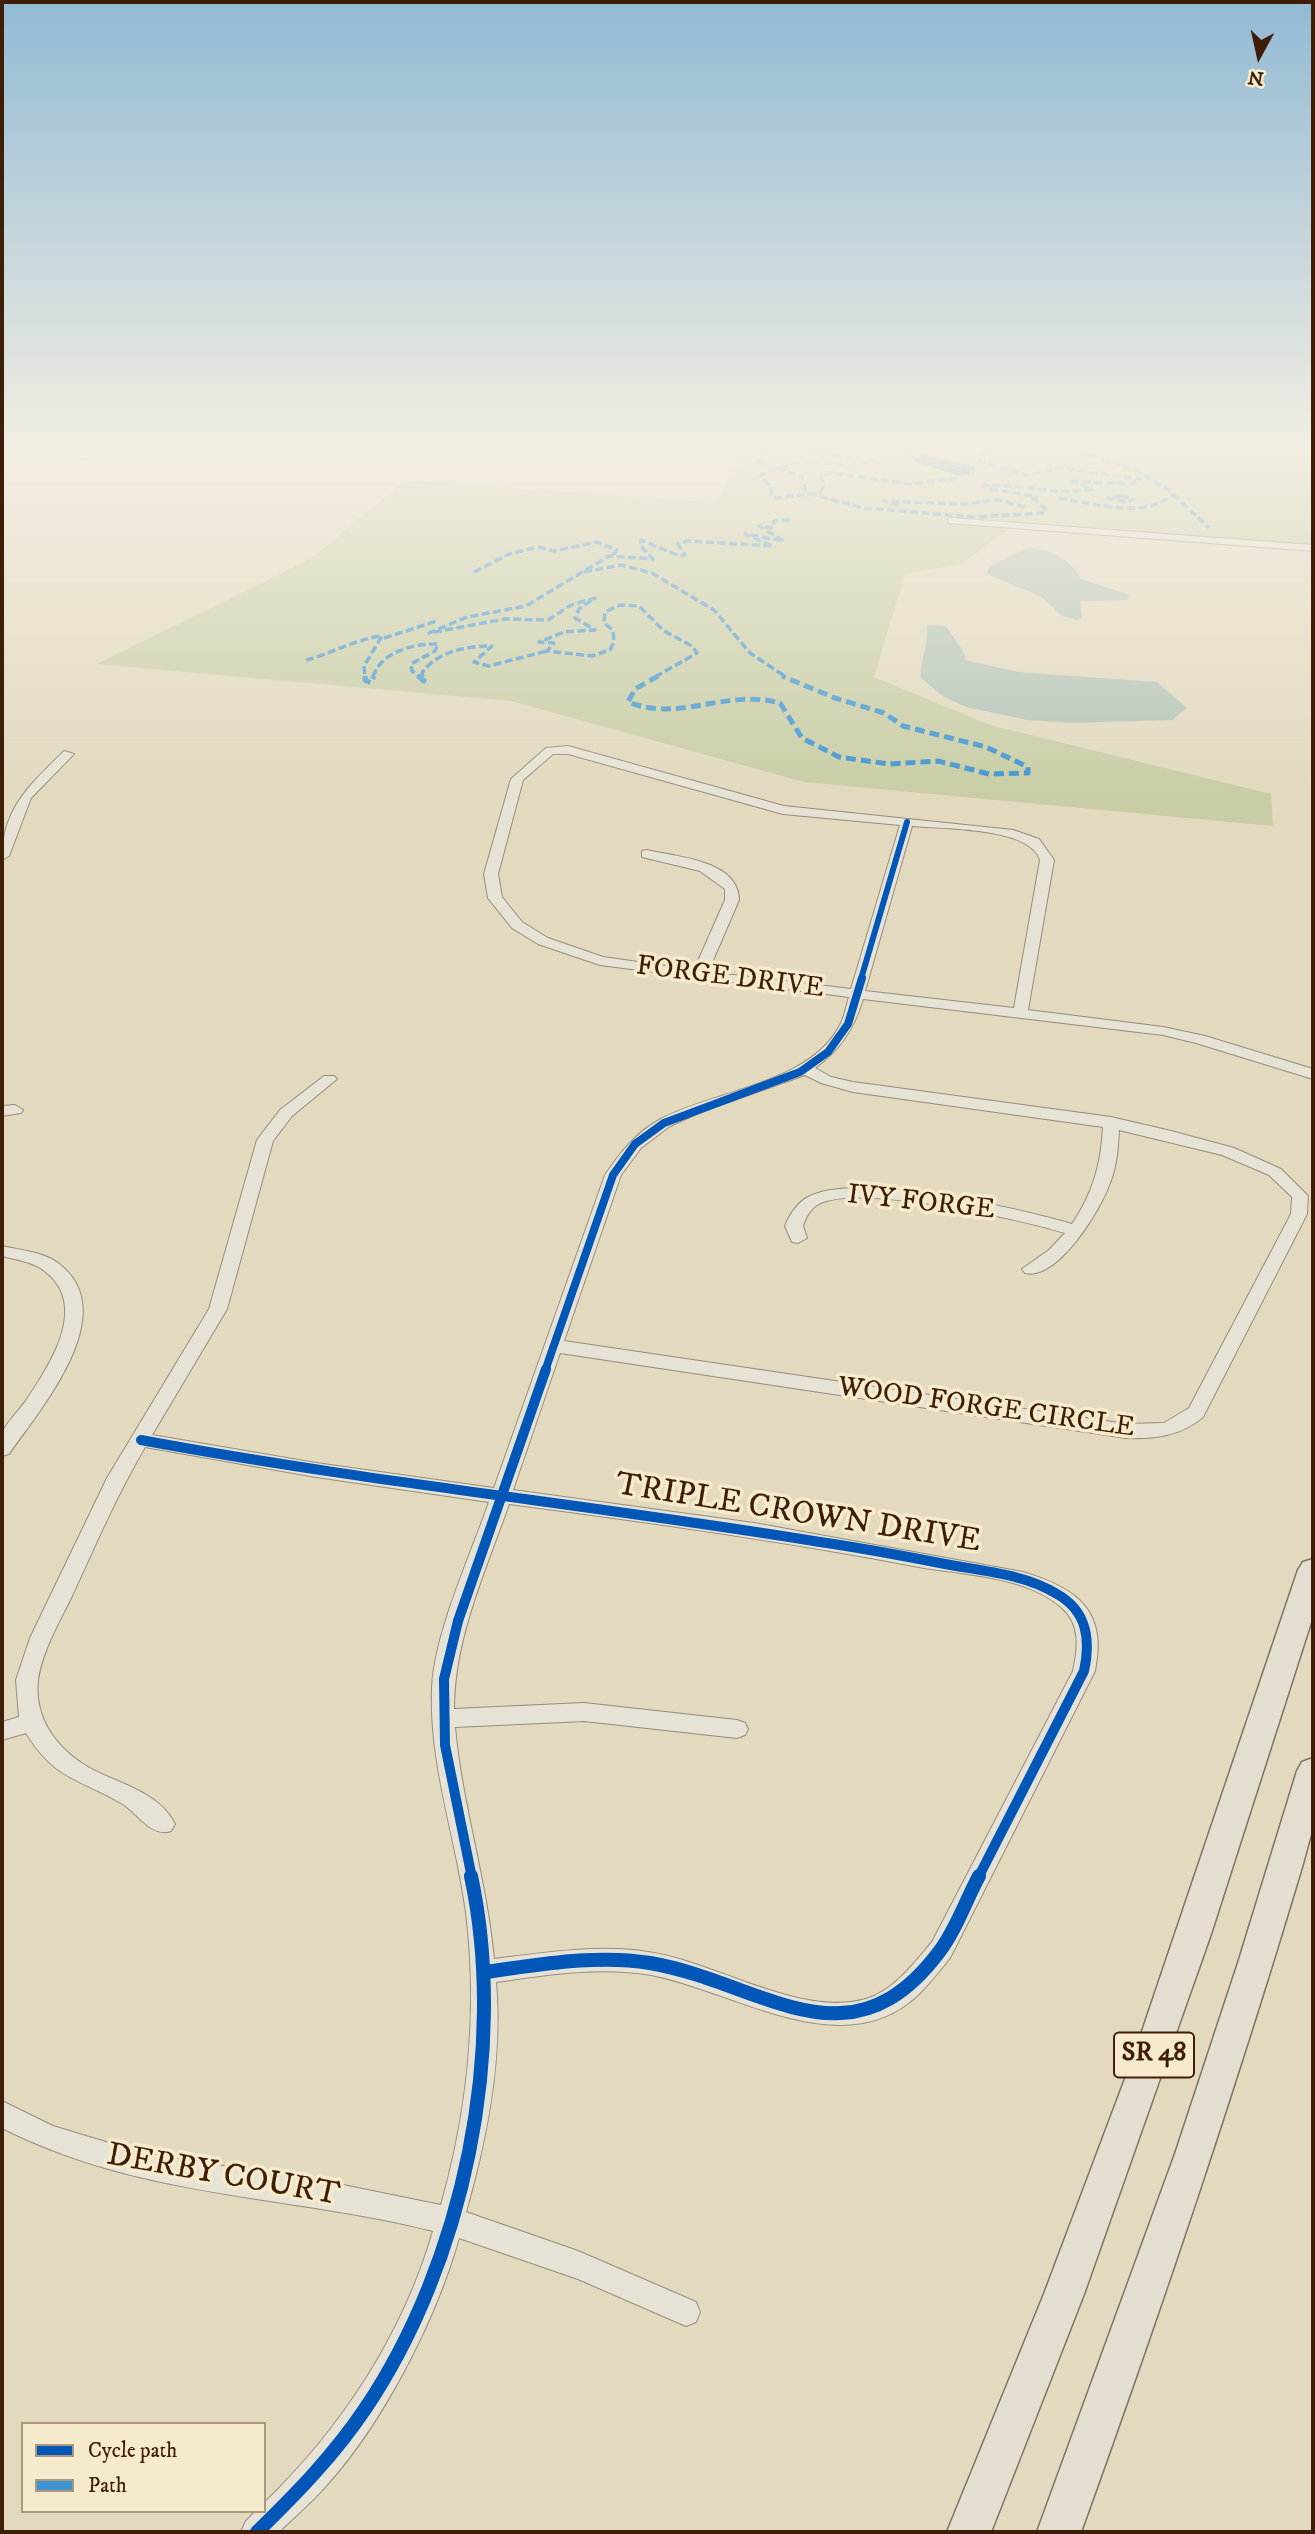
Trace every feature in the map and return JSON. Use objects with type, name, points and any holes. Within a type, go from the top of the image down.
[{"type":"highway","name":"SR 48","points":[[969,2532],[1077,2259],[1162,2031],[1240,1802],[1313,1570]]},
{"type":"highway","name":"SR 48","points":[[1059,2532],[1137,2321],[1211,2108],[1313,1771]]},
{"type":"street","name":"FORGE DRIVE","points":[[907,822],[776,808],[575,751],[550,751],[517,779],[491,874],[497,902],[517,925],[555,947],[617,964],[1182,1035],[1313,1074]]},
{"type":"street","points":[[2,856],[25,797],[68,754]]},
{"type":"street","points":[[265,2530],[346,2437],[387,2375],[413,2322],[450,2222],[465,2168],[480,2087],[485,2041],[485,1972],[479,1913],[449,1765],[443,1718],[446,1663],[613,1175],[623,1157],[644,1136],[670,1118],[803,1068],[837,1043],[848,1024],[907,822],[1014,834],[1034,842],[1045,852],[1047,860],[1020,1014]]},
{"type":"street","points":[[647,854],[709,871],[726,880],[732,888],[732,900],[699,975]]},
{"type":"street","name":"WOOD FORGE CIRCLE","points":[[554,1346],[1126,1431],[1151,1432],[1173,1427],[1196,1412],[1299,1214],[1300,1196],[1287,1177],[1261,1163],[1153,1129],[853,1087],[826,1080],[803,1068]]},
{"type":"street","points":[[163,1824],[131,1797],[75,1771],[60,1759],[31,1722],[27,1680],[41,1638],[117,1478],[218,1309],[265,1140],[286,1113],[329,1079]]},
{"type":"street","points":[[1031,1269],[1054,1257],[1074,1230],[1106,1172],[1111,1122]]},
{"type":"street","name":"IVY FORGE","points":[[798,1238],[794,1226],[808,1204],[823,1197],[852,1193],[1030,1217],[1074,1230]]},
{"type":"street","points":[[2,1251],[34,1259],[53,1268],[66,1280],[76,1306],[72,1336],[2,1449]]},
{"type":"street","name":"TRIPLE CROWN DRIVE","points":[[141,1440],[272,1465],[775,1534],[1007,1576],[1046,1588],[1069,1601],[1084,1619],[1090,1640],[1084,1671],[941,1950],[916,1984],[892,2002],[863,2012],[815,2014],[784,2006],[709,1977],[655,1964],[600,1960],[485,1972]]},
{"type":"street","points":[[443,1718],[528,1712],[584,1712],[737,1729]]},
{"type":"street","points":[[2,1731],[31,1722]]},
{"type":"street","name":"DERBY COURT","points":[[2,2114],[75,2148],[122,2161],[355,2201],[450,2222],[571,2260],[686,2312]]},
{"type":"green space","points":[[305,561],[965,561],[905,574],[874,677],[990,725],[1271,794],[1273,826],[804,782],[511,701],[97,664]]},
{"type":"shaded area","points":[[1000,561],[1066,561],[1081,579],[1130,595],[1126,600],[1080,601],[1082,618],[1077,620],[1062,616],[1040,596],[987,574],[989,567]]},
{"type":"shaded area","points":[[927,625],[946,626],[965,654],[965,660],[1018,672],[1157,682],[1187,708],[1172,720],[1070,723],[1027,720],[966,707],[944,697],[921,678]]},
{"type":"marked path","points":[[474,572],[495,561]]},
{"type":"marked path","points":[[584,572],[603,566],[621,565],[652,573],[714,610],[750,653],[783,676],[835,698],[884,713],[903,726],[1002,753],[1028,767],[1028,773],[989,774],[938,761],[889,764],[839,757],[802,738],[780,703],[760,698],[741,697],[664,711],[646,709],[628,702],[635,689],[697,653],[692,646],[664,631],[639,606],[620,605],[605,612],[604,623],[613,630],[614,642],[610,650],[592,656],[547,651],[554,643],[539,642],[564,632],[595,630],[575,618],[579,609],[595,598],[571,605],[548,620],[505,619],[429,633],[467,617],[526,606],[600,561]]},
{"type":"marked path","points":[[384,638],[437,621]]},
{"type":"marked path","points":[[306,660],[337,652],[369,637],[382,636],[364,666],[365,680],[371,683],[376,668],[387,658],[423,645],[438,644],[435,651],[417,658],[411,664],[412,671],[424,681],[422,673],[426,666],[442,656],[463,649],[492,646],[474,662],[489,666],[547,651]]},
{"type":"cycle path","points":[[257,2532],[315,2475],[366,2408],[408,2332],[442,2250],[466,2164],[481,2078],[485,1994],[478,1913],[445,1745],[445,1671],[458,1621],[613,1175],[635,1144],[664,1123],[698,1108],[800,1072],[828,1052],[848,1024],[907,822]]},
{"type":"cycle path","points":[[141,1440],[403,1483],[754,1531],[986,1571],[1047,1588],[1068,1601],[1082,1618],[1088,1637],[1084,1671],[941,1950],[908,1988],[874,2008],[840,2015],[804,2010],[690,1972],[649,1963],[587,1961],[485,1972]]}]
